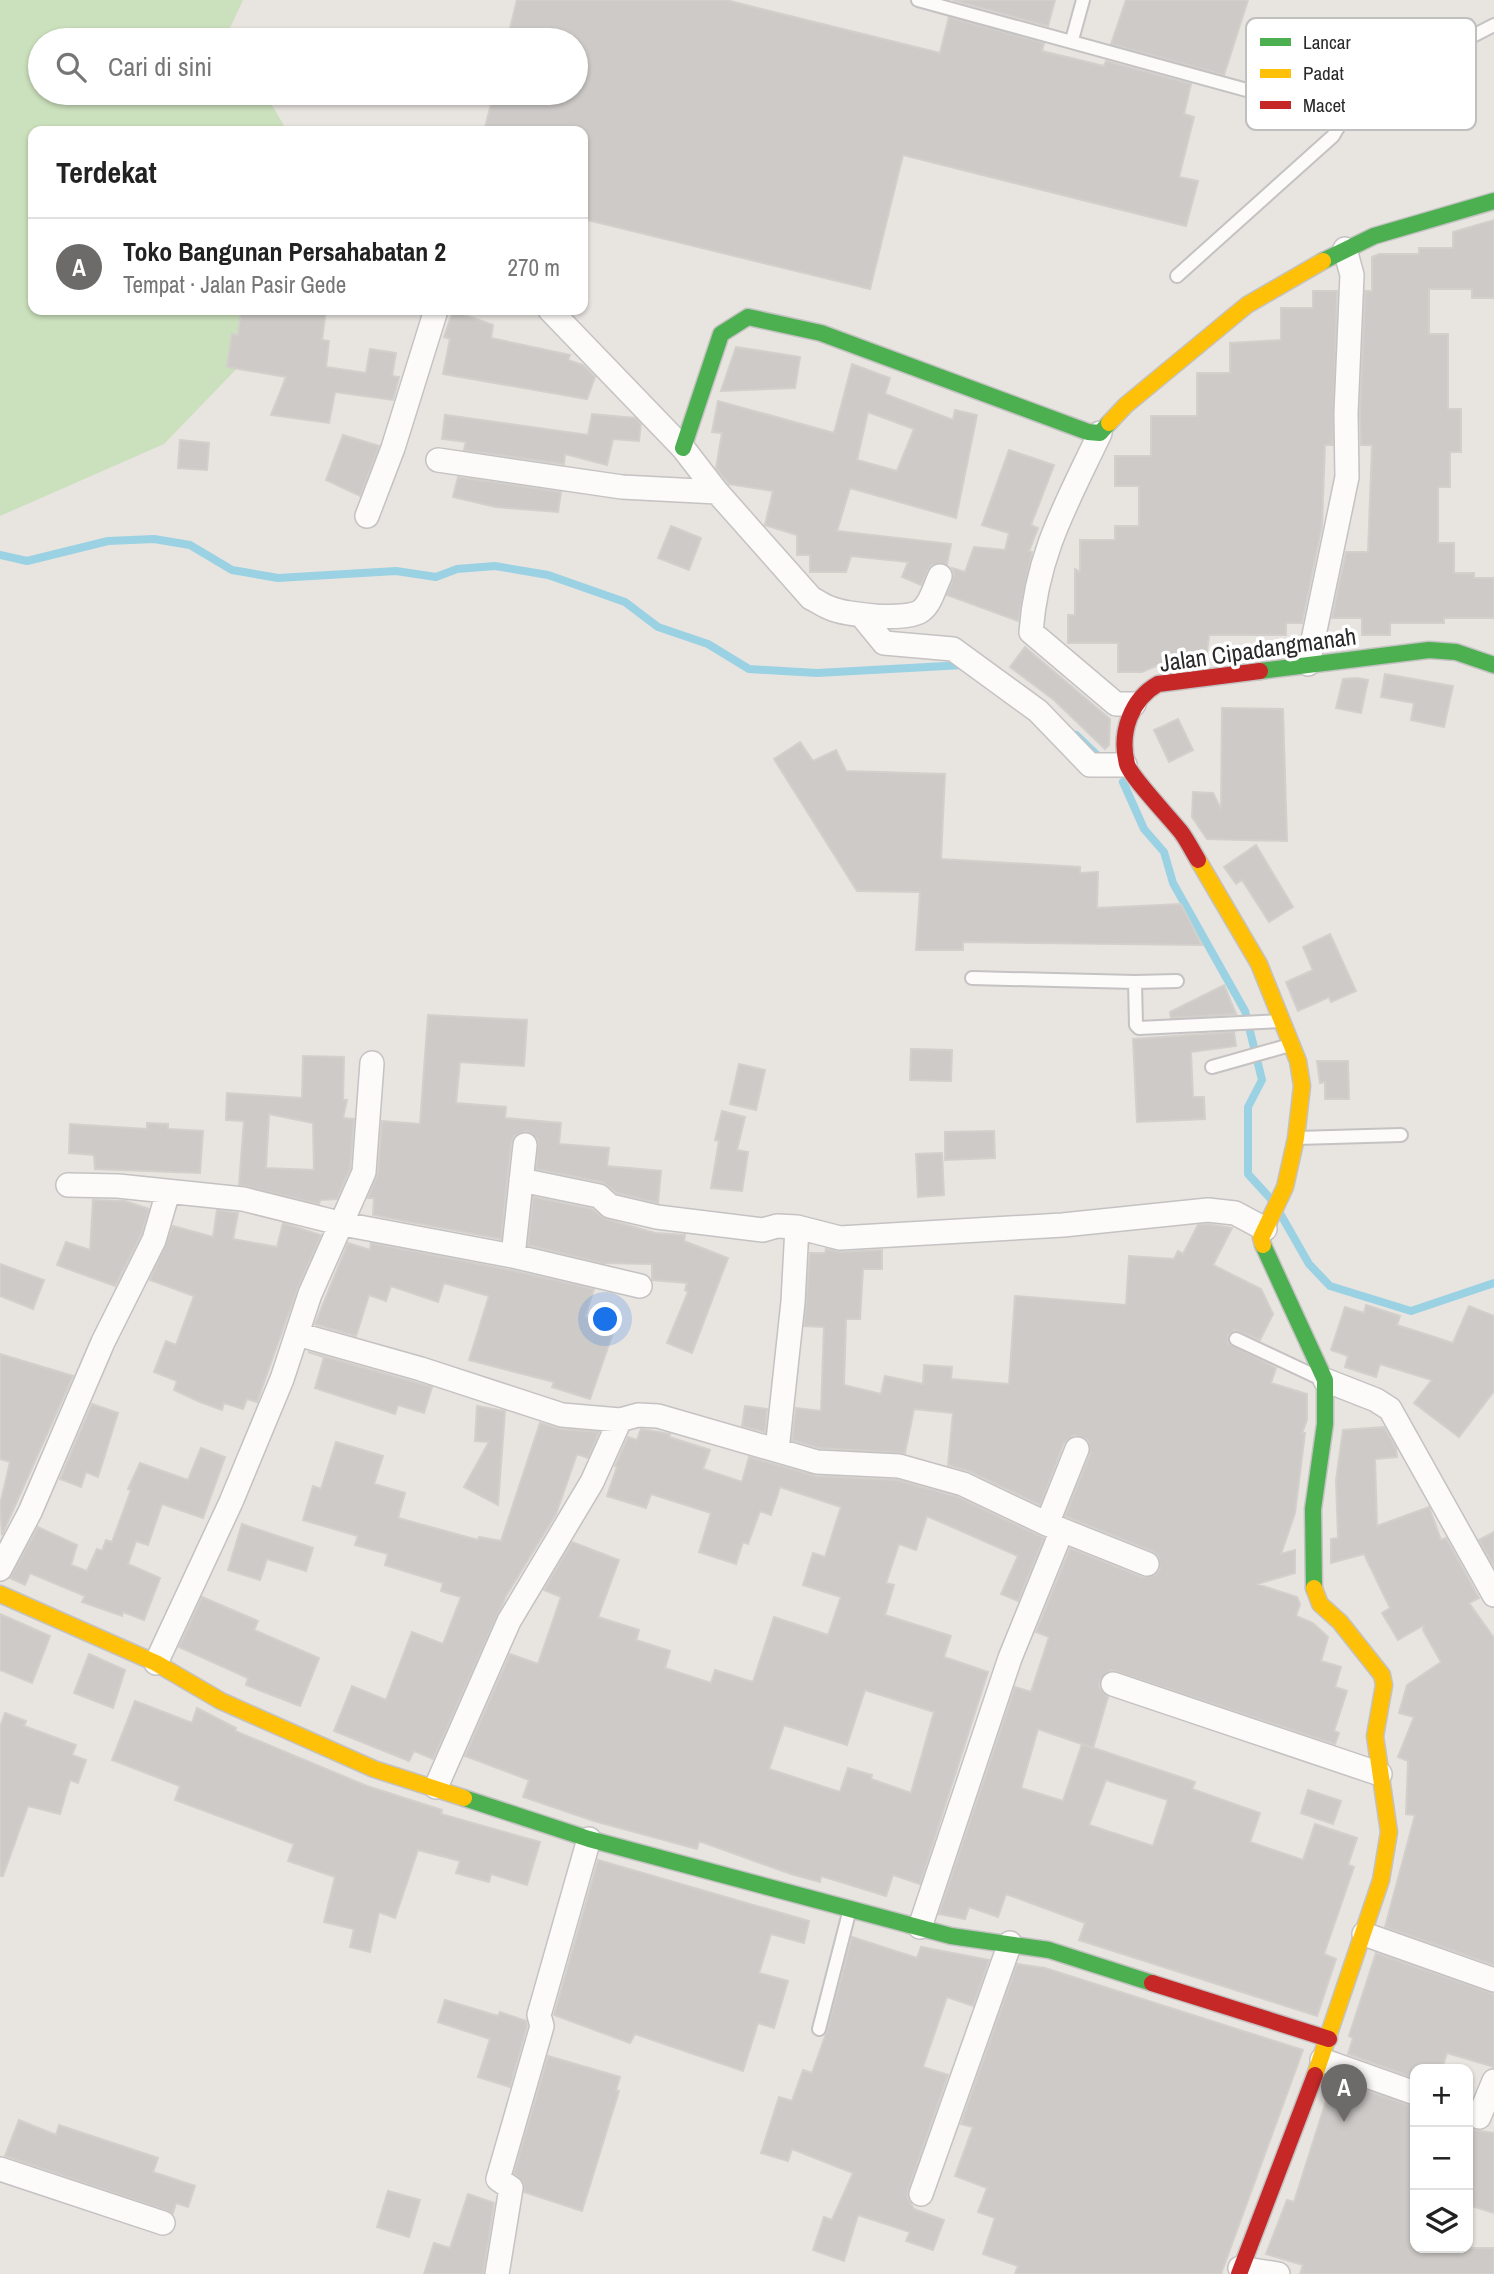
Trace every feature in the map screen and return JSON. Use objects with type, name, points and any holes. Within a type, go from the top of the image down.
[{"type":"street","points":[[1278,2274],[1239,2271],[1326,2050],[1364,1934],[1387,1853],[1389,1832],[1375,1736],[1384,1685],[1382,1675],[1340,1622],[1320,1604],[1313,1586],[1313,1509],[1325,1424],[1325,1380],[1266,1258],[1261,1238],[1285,1187],[1296,1138],[1302,1086],[1298,1061],[1276,1021],[1259,964],[1183,835],[1126,765],[1127,727],[1134,704],[1116,704],[1031,632],[1034,591],[1057,520],[1100,433],[1126,405],[1247,305],[1345,249],[1374,236],[1494,201]]},
{"type":"street","points":[[1308,664],[1348,477],[1346,413],[1352,275],[1345,249]]},
{"type":"street","points":[[367,516],[393,449],[434,315]]},
{"type":"street","points":[[555,315],[683,448],[811,598],[831,609],[861,615],[909,616],[921,612],[940,576]]},
{"type":"street","points":[[683,448],[721,334],[748,317],[821,333],[1088,432],[1100,433]]},
{"type":"street","points":[[438,460],[622,487],[718,492]]},
{"type":"street","points":[[861,615],[884,643],[953,649],[1038,711],[1090,765],[1126,765]]},
{"type":"street","name":"Jalan Cipadangmanah","points":[[1134,704],[1144,692],[1158,684],[1429,650],[1456,652],[1494,665]]},
{"type":"street","points":[[156,1663],[231,1502],[298,1334],[310,1294],[344,1224],[364,1172],[372,1063]]},
{"type":"street","points":[[513,1256],[525,1145]]},
{"type":"street","points":[[522,1180],[600,1195],[610,1206],[657,1217],[764,1230],[778,1226],[797,1227],[840,1238],[1063,1225],[1208,1210],[1270,1220]]},
{"type":"street","points":[[68,1185],[118,1186],[243,1199],[344,1224],[513,1256],[640,1286]]},
{"type":"street","points":[[0,1569],[30,1512],[103,1342],[154,1240],[168,1192]]},
{"type":"street","points":[[777,1450],[793,1302],[797,1227]]},
{"type":"street","points":[[298,1334],[421,1369],[562,1415],[620,1420],[638,1415],[658,1416],[817,1462],[898,1466],[924,1473],[962,1484],[1054,1527],[1147,1564]]},
{"type":"street","points":[[1325,1380],[1376,1400],[1390,1409],[1494,1595]]},
{"type":"street","points":[[436,1787],[509,1621],[592,1482],[620,1420]]},
{"type":"street","points":[[920,1927],[1054,1527],[1076,1449]]},
{"type":"street","points":[[0,1594],[156,1663],[221,1701],[374,1769],[589,1839],[951,1936],[1010,1942],[1049,1950],[1326,2050],[1410,2091]]},
{"type":"street","points":[[1113,1684],[1380,1774]]},
{"type":"street","points":[[497,2274],[511,2188],[498,2179],[542,2026],[539,2015],[589,1839]]},
{"type":"street","points":[[1364,1934],[1494,1980]]},
{"type":"street","points":[[921,2194],[1010,1942]]},
{"type":"street","points":[[1480,2117],[1494,2081]]},
{"type":"street","points":[[1,2173],[163,2223]]},
{"type":"lane","points":[[918,0],[1246,89]]},
{"type":"lane","points":[[1072,40],[1083,0]]},
{"type":"lane","points":[[1476,34],[1494,25]]},
{"type":"lane","points":[[1177,276],[1334,136],[1337,130]]},
{"type":"lane","points":[[972,978],[1177,981]]},
{"type":"lane","points":[[1135,982],[1136,1025],[1139,1028],[1236,1026],[1276,1021]]},
{"type":"lane","points":[[1212,1066],[1290,1045]]},
{"type":"lane","points":[[1296,1138],[1401,1135]]},
{"type":"lane","points":[[1236,1339],[1325,1380]]},
{"type":"lane","points":[[819,2028],[850,1908]]},
{"type":"green space","points":[[0,0],[243,0],[230,28],[28,28],[28,105],[272,105],[284,126],[28,126],[28,315],[259,315],[248,357],[164,444],[0,516]]},
{"type":"building","points":[[517,0],[726,0],[940,53],[949,17],[1044,43],[1042,51],[1104,66],[1106,61],[1191,84],[1184,114],[1194,117],[1179,177],[1198,181],[1186,226],[903,155],[870,289],[588,220],[588,126],[485,126],[491,105],[588,105],[588,28],[510,28]]},
{"type":"building","points":[[953,0],[1055,0],[1048,26]]},
{"type":"building","points":[[1126,0],[1248,0],[1224,75],[1111,44]]},
{"type":"building","points":[[1494,220],[1494,298],[1472,298],[1472,289],[1429,289],[1429,334],[1448,334],[1448,409],[1461,409],[1461,452],[1450,452],[1450,487],[1438,487],[1438,543],[1454,543],[1454,573],[1474,573],[1474,578],[1494,578],[1494,618],[1444,618],[1444,623],[1390,623],[1390,635],[1362,635],[1362,618],[1332,618],[1346,552],[1368,552],[1372,445],[1361,445],[1360,413],[1365,291],[1372,291],[1372,257],[1379,254],[1419,254],[1419,248],[1453,248],[1453,232]]},
{"type":"building","points":[[1313,291],[1337,291],[1333,445],[1325,445],[1322,526],[1302,623],[1286,623],[1286,635],[1209,635],[1207,652],[1196,652],[1196,661],[1156,666],[1142,672],[1118,672],[1118,643],[1068,643],[1068,615],[1075,615],[1075,569],[1080,572],[1080,540],[1115,540],[1115,526],[1139,526],[1139,486],[1115,486],[1115,456],[1151,456],[1151,416],[1197,416],[1197,373],[1230,373],[1230,343],[1281,340],[1281,308],[1313,308]]},
{"type":"building","points":[[240,315],[325,315],[322,340],[329,341],[326,367],[366,373],[370,349],[396,353],[392,376],[399,377],[393,400],[335,392],[329,423],[271,415],[286,377],[227,367],[232,334],[238,335]]},
{"type":"building","points":[[452,315],[464,315],[493,325],[491,338],[570,355],[568,360],[583,365],[595,377],[587,399],[443,374],[450,339],[444,337]]},
{"type":"building","points":[[736,347],[800,357],[795,388],[721,391]]},
{"type":"building","points":[[852,364],[890,378],[885,394],[953,420],[955,410],[977,415],[956,518],[850,488],[837,531],[951,544],[947,564],[931,565],[921,585],[902,577],[908,562],[851,556],[846,572],[810,572],[810,555],[797,555],[797,535],[765,525],[773,491],[729,484],[716,468],[722,433],[712,432],[718,401],[834,433]],"holes":[[[868,412],[914,429],[897,471],[857,460]]]},
{"type":"building","points":[[592,414],[635,418],[641,424],[639,441],[613,439],[607,465],[565,454],[564,464],[464,450],[466,442],[442,439],[445,415],[588,435]]},
{"type":"building","points":[[343,435],[379,446],[360,496],[326,480]]},
{"type":"building","points":[[180,440],[209,443],[207,470],[178,468]]},
{"type":"building","points":[[1009,450],[1054,465],[1031,525],[1038,528],[1029,551],[1032,552],[1018,621],[947,595],[954,575],[952,568],[965,572],[974,547],[1005,550],[1009,533],[982,525]]},
{"type":"building","points":[[458,477],[561,492],[558,512],[496,507],[453,497]]},
{"type":"building","points":[[671,526],[701,538],[689,570],[658,558]]},
{"type":"building","points":[[1025,647],[1110,719],[1109,745],[1105,749],[1054,700],[1010,667]]},
{"type":"building","points":[[1385,674],[1453,686],[1444,727],[1411,720],[1414,703],[1381,697]]},
{"type":"building","points":[[1343,679],[1368,680],[1361,713],[1336,708]]},
{"type":"building","points":[[1222,708],[1283,709],[1287,841],[1207,839],[1192,817],[1193,792],[1213,793],[1221,809]]},
{"type":"building","points":[[1178,719],[1193,750],[1169,762],[1154,730]]},
{"type":"building","points":[[800,742],[813,761],[836,750],[846,771],[945,774],[941,859],[1080,867],[1080,873],[1098,872],[1097,908],[1181,904],[1202,945],[963,942],[963,950],[916,950],[920,892],[857,891],[774,759]]},
{"type":"building","points":[[1256,845],[1293,907],[1269,922],[1242,880],[1236,884],[1224,867]]},
{"type":"building","points":[[1330,934],[1356,991],[1331,1002],[1329,997],[1298,1011],[1286,982],[1313,970],[1303,947]]},
{"type":"building","points":[[1224,985],[1236,1014],[1171,1018],[1170,1012]]},
{"type":"building","points":[[428,1015],[527,1020],[524,1066],[460,1062],[456,1103],[506,1107],[505,1118],[561,1123],[559,1144],[609,1148],[607,1166],[661,1171],[658,1203],[617,1193],[602,1182],[536,1169],[538,1140],[526,1131],[514,1136],[511,1144],[501,1239],[373,1215],[374,1198],[368,1198],[378,1173],[382,1121],[420,1124]]},
{"type":"building","points":[[1234,1032],[1236,1046],[1191,1052],[1193,1097],[1204,1097],[1205,1119],[1137,1122],[1133,1039]]},
{"type":"building","points":[[911,1049],[952,1050],[951,1081],[910,1080]]},
{"type":"building","points":[[303,1056],[344,1057],[343,1100],[347,1100],[343,1118],[354,1119],[350,1169],[337,1199],[320,1200],[319,1204],[239,1185],[244,1121],[226,1120],[227,1093],[302,1098]],"holes":[[[269,1114],[313,1123],[314,1170],[266,1168]]]},
{"type":"building","points":[[1317,1061],[1348,1061],[1349,1099],[1325,1099],[1325,1082],[1320,1083]]},
{"type":"building","points":[[739,1064],[765,1070],[756,1110],[730,1104]]},
{"type":"building","points":[[722,1111],[745,1117],[737,1150],[748,1152],[742,1191],[711,1188],[719,1141],[715,1140]]},
{"type":"building","points":[[147,1123],[168,1124],[168,1129],[203,1131],[200,1173],[95,1169],[94,1155],[69,1153],[70,1124],[147,1129]]},
{"type":"building","points":[[994,1131],[995,1158],[945,1160],[945,1132]]},
{"type":"building","points":[[942,1153],[944,1195],[918,1197],[916,1154]]},
{"type":"building","points":[[533,1197],[592,1209],[606,1219],[655,1233],[685,1235],[684,1241],[728,1258],[692,1353],[667,1343],[688,1292],[685,1290],[687,1283],[652,1280],[652,1264],[602,1263],[528,1245]]},
{"type":"building","points":[[93,1200],[125,1201],[149,1209],[141,1235],[115,1286],[57,1265],[66,1242],[90,1250]]},
{"type":"building","points":[[217,1210],[238,1213],[233,1239],[277,1247],[283,1223],[321,1235],[297,1290],[257,1402],[247,1399],[243,1409],[224,1403],[222,1410],[200,1402],[174,1390],[177,1381],[154,1372],[166,1341],[176,1345],[194,1296],[150,1280],[173,1226],[213,1237]]},
{"type":"building","points":[[1198,1225],[1232,1228],[1213,1265],[1261,1289],[1273,1314],[1260,1340],[1235,1330],[1228,1335],[1228,1343],[1276,1368],[1271,1383],[1307,1394],[1307,1420],[1302,1433],[1305,1433],[1295,1513],[1281,1554],[1295,1550],[1295,1573],[1257,1584],[1297,1597],[1300,1604],[1296,1616],[1313,1623],[1328,1637],[1321,1661],[1341,1667],[1335,1687],[1347,1691],[1334,1731],[1339,1733],[1335,1744],[1111,1670],[1100,1680],[1099,1687],[1108,1697],[1093,1748],[1195,1782],[1192,1789],[1260,1813],[1250,1842],[1303,1860],[1315,1824],[1357,1838],[1348,1865],[1354,1867],[1324,1954],[1336,1959],[1317,2016],[1079,1940],[1085,1923],[1006,1894],[998,1917],[969,1907],[965,1919],[939,1914],[1015,1687],[1031,1692],[1049,1637],[1036,1632],[1070,1548],[1142,1577],[1155,1575],[1160,1569],[1158,1556],[1152,1551],[1065,1516],[1090,1454],[1088,1440],[1074,1435],[1064,1443],[1040,1505],[969,1471],[948,1465],[953,1413],[914,1409],[905,1453],[819,1448],[792,1440],[796,1408],[821,1411],[824,1327],[804,1326],[810,1253],[825,1253],[826,1249],[841,1252],[882,1250],[882,1269],[863,1269],[860,1319],[846,1319],[844,1385],[881,1394],[885,1376],[923,1384],[924,1365],[952,1367],[951,1379],[1009,1384],[1015,1296],[1126,1305],[1129,1256],[1174,1259],[1178,1251],[1183,1254]],"holes":[[[1038,1729],[1082,1744],[1063,1801],[1021,1788]],[[1106,1780],[1168,1800],[1153,1846],[1089,1825]]]},
{"type":"building","points":[[348,1243],[370,1250],[371,1243],[594,1289],[585,1317],[615,1327],[590,1399],[552,1387],[554,1382],[469,1360],[489,1296],[444,1283],[438,1302],[391,1286],[386,1301],[369,1295],[356,1336],[315,1324]]},
{"type":"building","points":[[0,1264],[44,1280],[33,1309],[0,1296]]},
{"type":"building","points":[[1366,1305],[1400,1316],[1397,1325],[1453,1343],[1469,1306],[1494,1316],[1494,1391],[1459,1437],[1414,1403],[1432,1380],[1380,1364],[1376,1377],[1345,1367],[1348,1356],[1331,1350],[1345,1307],[1364,1313]]},
{"type":"building","points":[[308,1352],[432,1387],[424,1413],[398,1405],[395,1414],[315,1388],[324,1357]]},
{"type":"building","points":[[0,1354],[73,1376],[2,1535],[0,1505],[10,1462],[0,1459]]},
{"type":"building","points":[[92,1404],[118,1413],[98,1477],[86,1472],[81,1487],[60,1479]]},
{"type":"building","points":[[477,1406],[505,1411],[498,1505],[464,1487],[489,1442],[475,1441]]},
{"type":"building","points":[[745,1406],[767,1409],[765,1432],[742,1426]]},
{"type":"building","points":[[540,1423],[561,1429],[599,1432],[588,1458],[577,1454],[556,1514],[506,1596],[433,1759],[414,1751],[409,1761],[334,1731],[352,1686],[386,1700],[412,1632],[443,1644],[461,1597],[441,1591],[443,1583],[385,1565],[388,1554],[355,1545],[358,1536],[303,1520],[313,1486],[321,1489],[336,1442],[383,1456],[374,1484],[405,1493],[398,1518],[478,1540],[479,1537],[501,1541]]},
{"type":"building","points":[[1384,1427],[1396,1448],[1397,1457],[1375,1459],[1377,1526],[1429,1507],[1441,1540],[1446,1538],[1479,1598],[1469,1603],[1494,1638],[1494,1965],[1385,1927],[1415,1815],[1406,1814],[1408,1761],[1398,1757],[1414,1717],[1399,1713],[1407,1685],[1441,1662],[1423,1630],[1424,1625],[1398,1640],[1382,1613],[1390,1608],[1364,1554],[1331,1563],[1331,1539],[1338,1538],[1336,1480],[1343,1430]]},
{"type":"building","points":[[641,1429],[670,1434],[669,1437],[710,1450],[703,1469],[742,1482],[749,1457],[816,1476],[897,1480],[958,1497],[1044,1538],[1018,1601],[1001,1594],[1018,1556],[927,1516],[916,1550],[899,1544],[886,1583],[894,1585],[885,1615],[951,1636],[944,1657],[988,1672],[920,1884],[893,1875],[886,1896],[821,1876],[820,1882],[791,1874],[699,1841],[697,1849],[594,1821],[523,1797],[529,1780],[465,1756],[510,1654],[538,1664],[561,1597],[544,1590],[572,1542],[619,1560],[598,1617],[639,1630],[636,1640],[670,1651],[665,1668],[711,1683],[715,1670],[753,1682],[774,1617],[828,1635],[841,1597],[803,1585],[813,1553],[825,1557],[841,1507],[780,1487],[771,1515],[760,1511],[748,1544],[743,1542],[736,1564],[699,1552],[711,1513],[651,1494],[646,1508],[607,1496],[617,1467],[615,1466],[628,1437],[637,1440]],"holes":[[[865,1690],[934,1712],[911,1793],[871,1779],[872,1775],[848,1768],[840,1792],[769,1769],[784,1725],[847,1745]]]},
{"type":"building","points":[[201,1448],[225,1457],[203,1518],[162,1504],[148,1545],[136,1541],[128,1564],[160,1578],[144,1620],[123,1612],[122,1616],[82,1602],[85,1596],[30,1573],[25,1585],[10,1578],[38,1527],[77,1545],[71,1565],[87,1571],[97,1549],[102,1551],[106,1540],[112,1542],[131,1490],[128,1489],[140,1463],[188,1480]]},
{"type":"building","points":[[242,1524],[313,1548],[306,1571],[267,1559],[260,1580],[228,1570]]},
{"type":"building","points":[[1494,1532],[1494,1566],[1479,1540]]},
{"type":"building","points":[[202,1597],[258,1621],[254,1630],[319,1658],[300,1706],[246,1685],[248,1678],[179,1647]]},
{"type":"building","points":[[0,1614],[50,1636],[32,1683],[0,1670]]},
{"type":"building","points":[[89,1654],[125,1670],[113,1708],[74,1693]]},
{"type":"building","points":[[135,1701],[192,1723],[197,1708],[236,1728],[235,1731],[367,1786],[442,1810],[441,1814],[540,1842],[527,1885],[491,1874],[489,1882],[456,1873],[460,1861],[418,1850],[395,1918],[379,1912],[370,1952],[350,1947],[354,1929],[324,1922],[335,1877],[288,1861],[294,1844],[175,1800],[180,1786],[112,1760]]},
{"type":"building","points":[[5,1713],[26,1721],[24,1726],[76,1745],[72,1755],[86,1760],[78,1783],[70,1780],[60,1814],[28,1806],[3,1876],[0,1876],[0,1727]]},
{"type":"building","points":[[1308,1790],[1341,1801],[1333,1824],[1301,1813]]},
{"type":"building","points":[[598,1860],[809,1921],[804,1943],[771,1934],[759,1973],[788,1981],[774,2028],[758,2023],[743,2071],[635,2034],[630,2043],[554,2015]]},
{"type":"building","points":[[852,1937],[917,1958],[921,1947],[989,1960],[973,2006],[947,1997],[923,2067],[948,2075],[907,2197],[914,2209],[944,2220],[933,2250],[906,2241],[910,2232],[858,2215],[844,2261],[813,2250],[824,2217],[832,2220],[853,2173],[792,2149],[788,2161],[761,2153],[779,2097],[792,2101],[803,2070],[812,2073],[827,2031]]},
{"type":"building","points":[[1376,1953],[1494,1994],[1494,2067],[1447,2053],[1444,2064],[1410,2064],[1410,2076],[1348,2054],[1353,2038],[1349,2036]]},
{"type":"building","points":[[1017,1964],[1045,1968],[1303,2050],[1221,2274],[1015,2274],[1018,2266],[983,2254],[995,2218],[978,2212],[987,2188],[955,2176],[973,2127],[961,2124]]},
{"type":"building","points":[[445,2000],[498,2016],[500,2012],[526,2021],[527,2026],[510,2087],[478,2077],[490,2039],[438,2022]]},
{"type":"building","points":[[548,2056],[620,2077],[616,2090],[619,2091],[582,2211],[524,2192],[523,2182],[514,2173]]},
{"type":"building","points":[[1333,2079],[1410,2105],[1410,2253],[1473,2253],[1473,2248],[1494,2248],[1494,2274],[1300,2274],[1303,2265],[1266,2254],[1287,2200],[1294,2202]]},
{"type":"building","points":[[19,2120],[56,2135],[59,2125],[158,2158],[153,2172],[195,2186],[188,2207],[176,2203],[173,2213],[5,2156]]},
{"type":"building","points":[[1473,2129],[1494,2133],[1494,2213],[1473,2207]]},
{"type":"building","points":[[388,2191],[420,2200],[409,2237],[377,2227]]},
{"type":"building","points":[[468,2194],[494,2203],[483,2274],[424,2274],[434,2243],[450,2248]]},
{"type":"waterway","points":[[0,555],[27,561],[108,541],[154,539],[190,545],[232,570],[278,578],[396,571],[436,577],[457,569],[495,566],[548,575],[625,602],[658,627],[708,644],[749,669],[817,673],[964,665]]},
{"type":"waterway","points":[[1076,735],[1102,760]]},
{"type":"waterway","points":[[1123,782],[1144,829],[1164,852],[1173,883],[1245,1011],[1262,1080],[1248,1107],[1248,1174],[1270,1198]]},
{"type":"waterway","points":[[1281,1215],[1309,1264],[1330,1286],[1411,1311],[1494,1283]]},
{"type":"traffic: fast","points":[[1323,261],[1374,236],[1494,201]]},
{"type":"traffic: fast","points":[[683,448],[721,334],[748,317],[821,333],[1088,432],[1100,433],[1109,423]]},
{"type":"traffic: fast","points":[[1260,671],[1429,650],[1456,652],[1494,665]]},
{"type":"traffic: fast","points":[[1263,1245],[1325,1380],[1325,1424],[1313,1509],[1314,1588]]},
{"type":"traffic: fast","points":[[464,1798],[589,1839],[951,1936],[1049,1950],[1152,1983]]},
{"type":"traffic: slow","points":[[1109,423],[1126,405],[1247,305],[1323,261]]},
{"type":"traffic: slow","points":[[1198,860],[1259,964],[1298,1061],[1302,1086],[1296,1138],[1285,1187],[1261,1238],[1263,1245]]},
{"type":"traffic: slow","points":[[1314,1588],[1320,1604],[1340,1622],[1382,1675],[1384,1685],[1375,1736],[1389,1832],[1381,1880],[1315,2075]]},
{"type":"traffic: slow","points":[[0,1594],[156,1663],[221,1701],[374,1769],[464,1798]]},
{"type":"traffic: jam","points":[[1198,860],[1181,832],[1127,764],[1125,741],[1129,718],[1141,698],[1158,684],[1260,671]]},
{"type":"traffic: jam","points":[[1152,1983],[1329,2039]]},
{"type":"traffic: jam","points":[[1239,2274],[1315,2075]]},
{"type":"place","name":"Toko Bangunan Persahabatan 2","points":[[1344,2122]]}]
